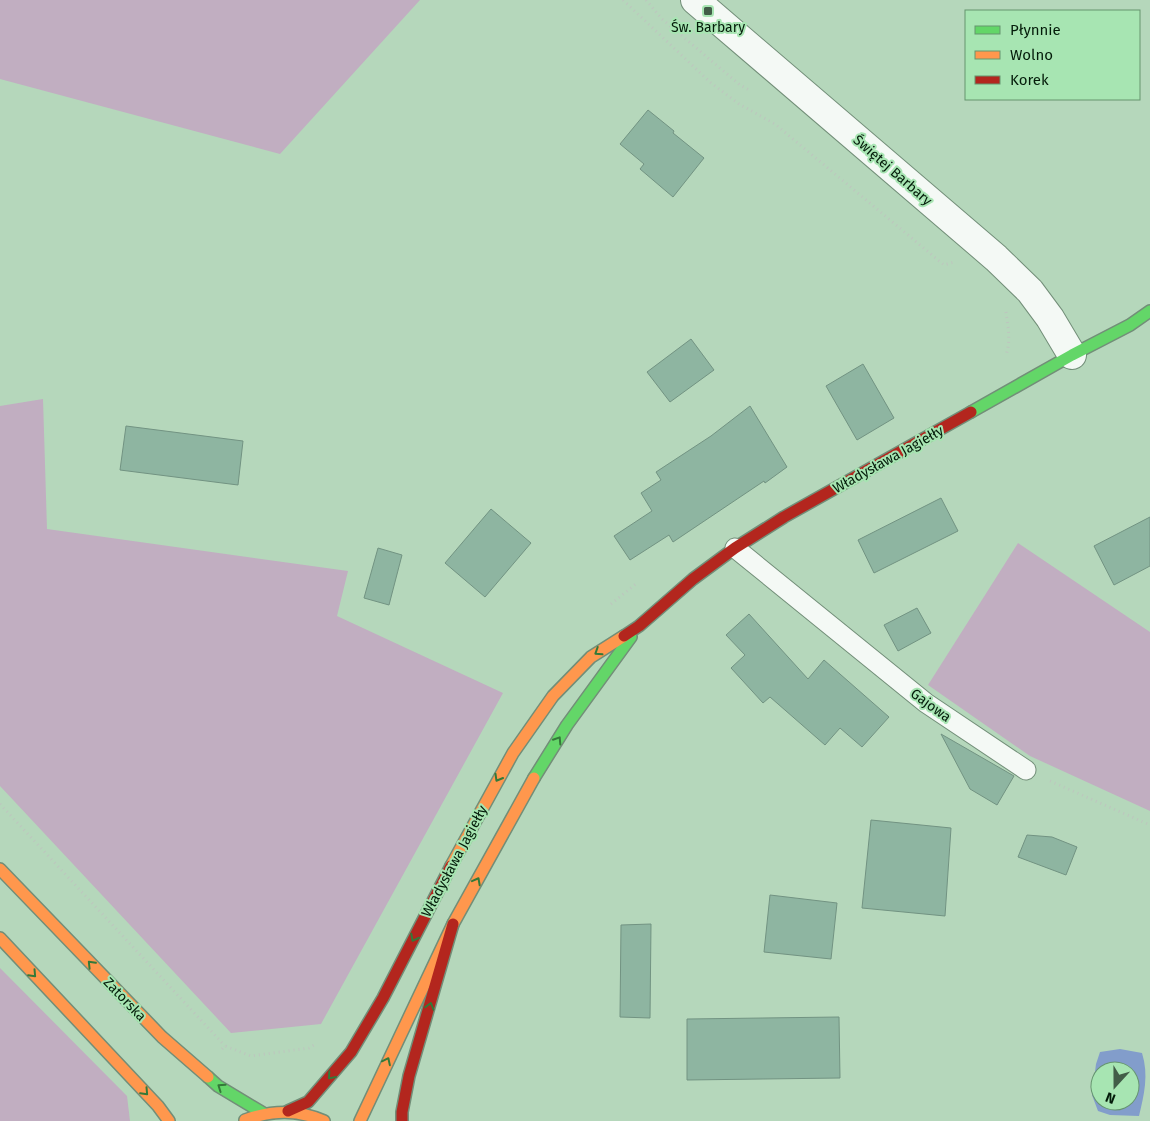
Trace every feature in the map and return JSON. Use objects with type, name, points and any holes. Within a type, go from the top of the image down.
[{"type":"street","name":"Świętej Barbary","points":[[695,0],[996,258],[1030,291],[1050,318],[1072,355]]},
{"type":"street","name":"Władysława Jagiełły","points":[[288,1111],[308,1102],[340,1065],[364,1032],[490,792],[513,753],[553,696],[591,657],[639,626],[693,579],[735,548],[784,517],[1072,355],[1130,325],[1150,311]]},
{"type":"street","name":"Władysława Jagiełły","points":[[360,1121],[369,1098],[453,924],[536,774],[568,725],[639,626]]},
{"type":"street","name":"Zatorska","points":[[0,869],[162,1037],[218,1086],[263,1113]]},
{"type":"street","points":[[402,1121],[409,1076],[453,924]]},
{"type":"street","points":[[0,938],[158,1106],[169,1121]]},
{"type":"street","points":[[242,1121],[263,1113],[288,1111],[312,1115],[324,1121]]},
{"type":"lane","name":"Gajowa","points":[[735,548],[926,703],[1026,770]]},
{"type":"path","points":[[623,0],[711,83],[739,104],[775,124],[944,265],[957,260]]},
{"type":"path","points":[[1004,362],[1009,347],[1009,330],[1005,311]]},
{"type":"path","points":[[619,598],[640,581]]},
{"type":"path","points":[[1026,770],[1150,825]]},
{"type":"path","points":[[0,804],[225,1046]]},
{"type":"shaded area","points":[[0,0],[420,0],[280,154],[0,79]]},
{"type":"shaded area","points":[[43,399],[47,529],[348,571],[337,616],[503,693],[321,1024],[231,1033],[0,786],[0,406]]},
{"type":"shaded area","points":[[1018,543],[1150,632],[1150,811],[1030,756],[928,685]]},
{"type":"shaded area","points":[[0,968],[127,1096],[130,1121],[0,1121]]},
{"type":"water","points":[[1120,1049],[1142,1053],[1145,1077],[1144,1093],[1139,1116],[1110,1115],[1098,1111],[1140,1111],[1140,1061],[1097,1061],[1100,1052]]},
{"type":"building","points":[[648,110],[704,158],[673,197],[640,169],[644,164],[620,144]]},
{"type":"building","points":[[691,339],[714,370],[670,402],[647,372]]},
{"type":"building","points":[[863,364],[894,418],[857,440],[826,386]]},
{"type":"building","points":[[750,406],[787,467],[673,542],[669,535],[630,560],[614,536],[652,511],[641,493],[661,480],[656,472],[711,436]]},
{"type":"building","points":[[126,426],[243,441],[238,485],[120,470]]},
{"type":"building","points":[[941,498],[958,531],[874,573],[858,540]]},
{"type":"building","points":[[491,509],[531,543],[485,597],[445,563]]},
{"type":"building","points":[[1150,517],[1150,566],[1114,585],[1094,546]]},
{"type":"building","points":[[378,548],[402,555],[389,605],[364,598]]},
{"type":"building","points":[[917,608],[931,633],[898,651],[884,625]]},
{"type":"building","points":[[749,614],[808,679],[824,660],[889,717],[862,747],[840,728],[825,745],[770,697],[763,703],[731,668],[745,655],[726,635]]},
{"type":"building","points":[[941,734],[1014,776],[997,805],[970,789]]},
{"type":"building","points":[[871,820],[951,828],[945,916],[862,908]]},
{"type":"building","points":[[1027,835],[1052,837],[1077,847],[1066,875],[1018,857]]},
{"type":"building","points":[[770,895],[837,903],[831,959],[764,952]]},
{"type":"building","points":[[651,924],[650,1018],[620,1017],[621,925]]},
{"type":"building","points":[[839,1017],[840,1078],[687,1080],[687,1019]]},
{"type":"traffic: fast","points":[[971,412],[1072,355],[1130,325],[1150,311]]},
{"type":"traffic: fast","points":[[534,778],[567,725],[631,637]]},
{"type":"traffic: fast","points":[[208,1077],[218,1086],[263,1113]]},
{"type":"traffic: slow","points":[[451,866],[513,753],[553,696],[591,657],[624,636]]},
{"type":"traffic: slow","points":[[360,1121],[453,924],[534,778]]},
{"type":"traffic: slow","points":[[0,869],[162,1037],[208,1077]]},
{"type":"traffic: slow","points":[[0,938],[158,1106],[169,1121]]},
{"type":"traffic: slow","points":[[245,1120],[265,1114],[284,1112],[304,1114],[324,1121]]},
{"type":"traffic: jam","points":[[624,636],[639,626],[693,579],[735,548],[784,517],[971,412]]},
{"type":"traffic: jam","points":[[288,1111],[308,1102],[351,1052],[383,998],[451,866]]},
{"type":"traffic: jam","points":[[402,1121],[409,1076],[453,924]]},
{"type":"place","name":"Św. Barbary","points":[[708,11]]}]
